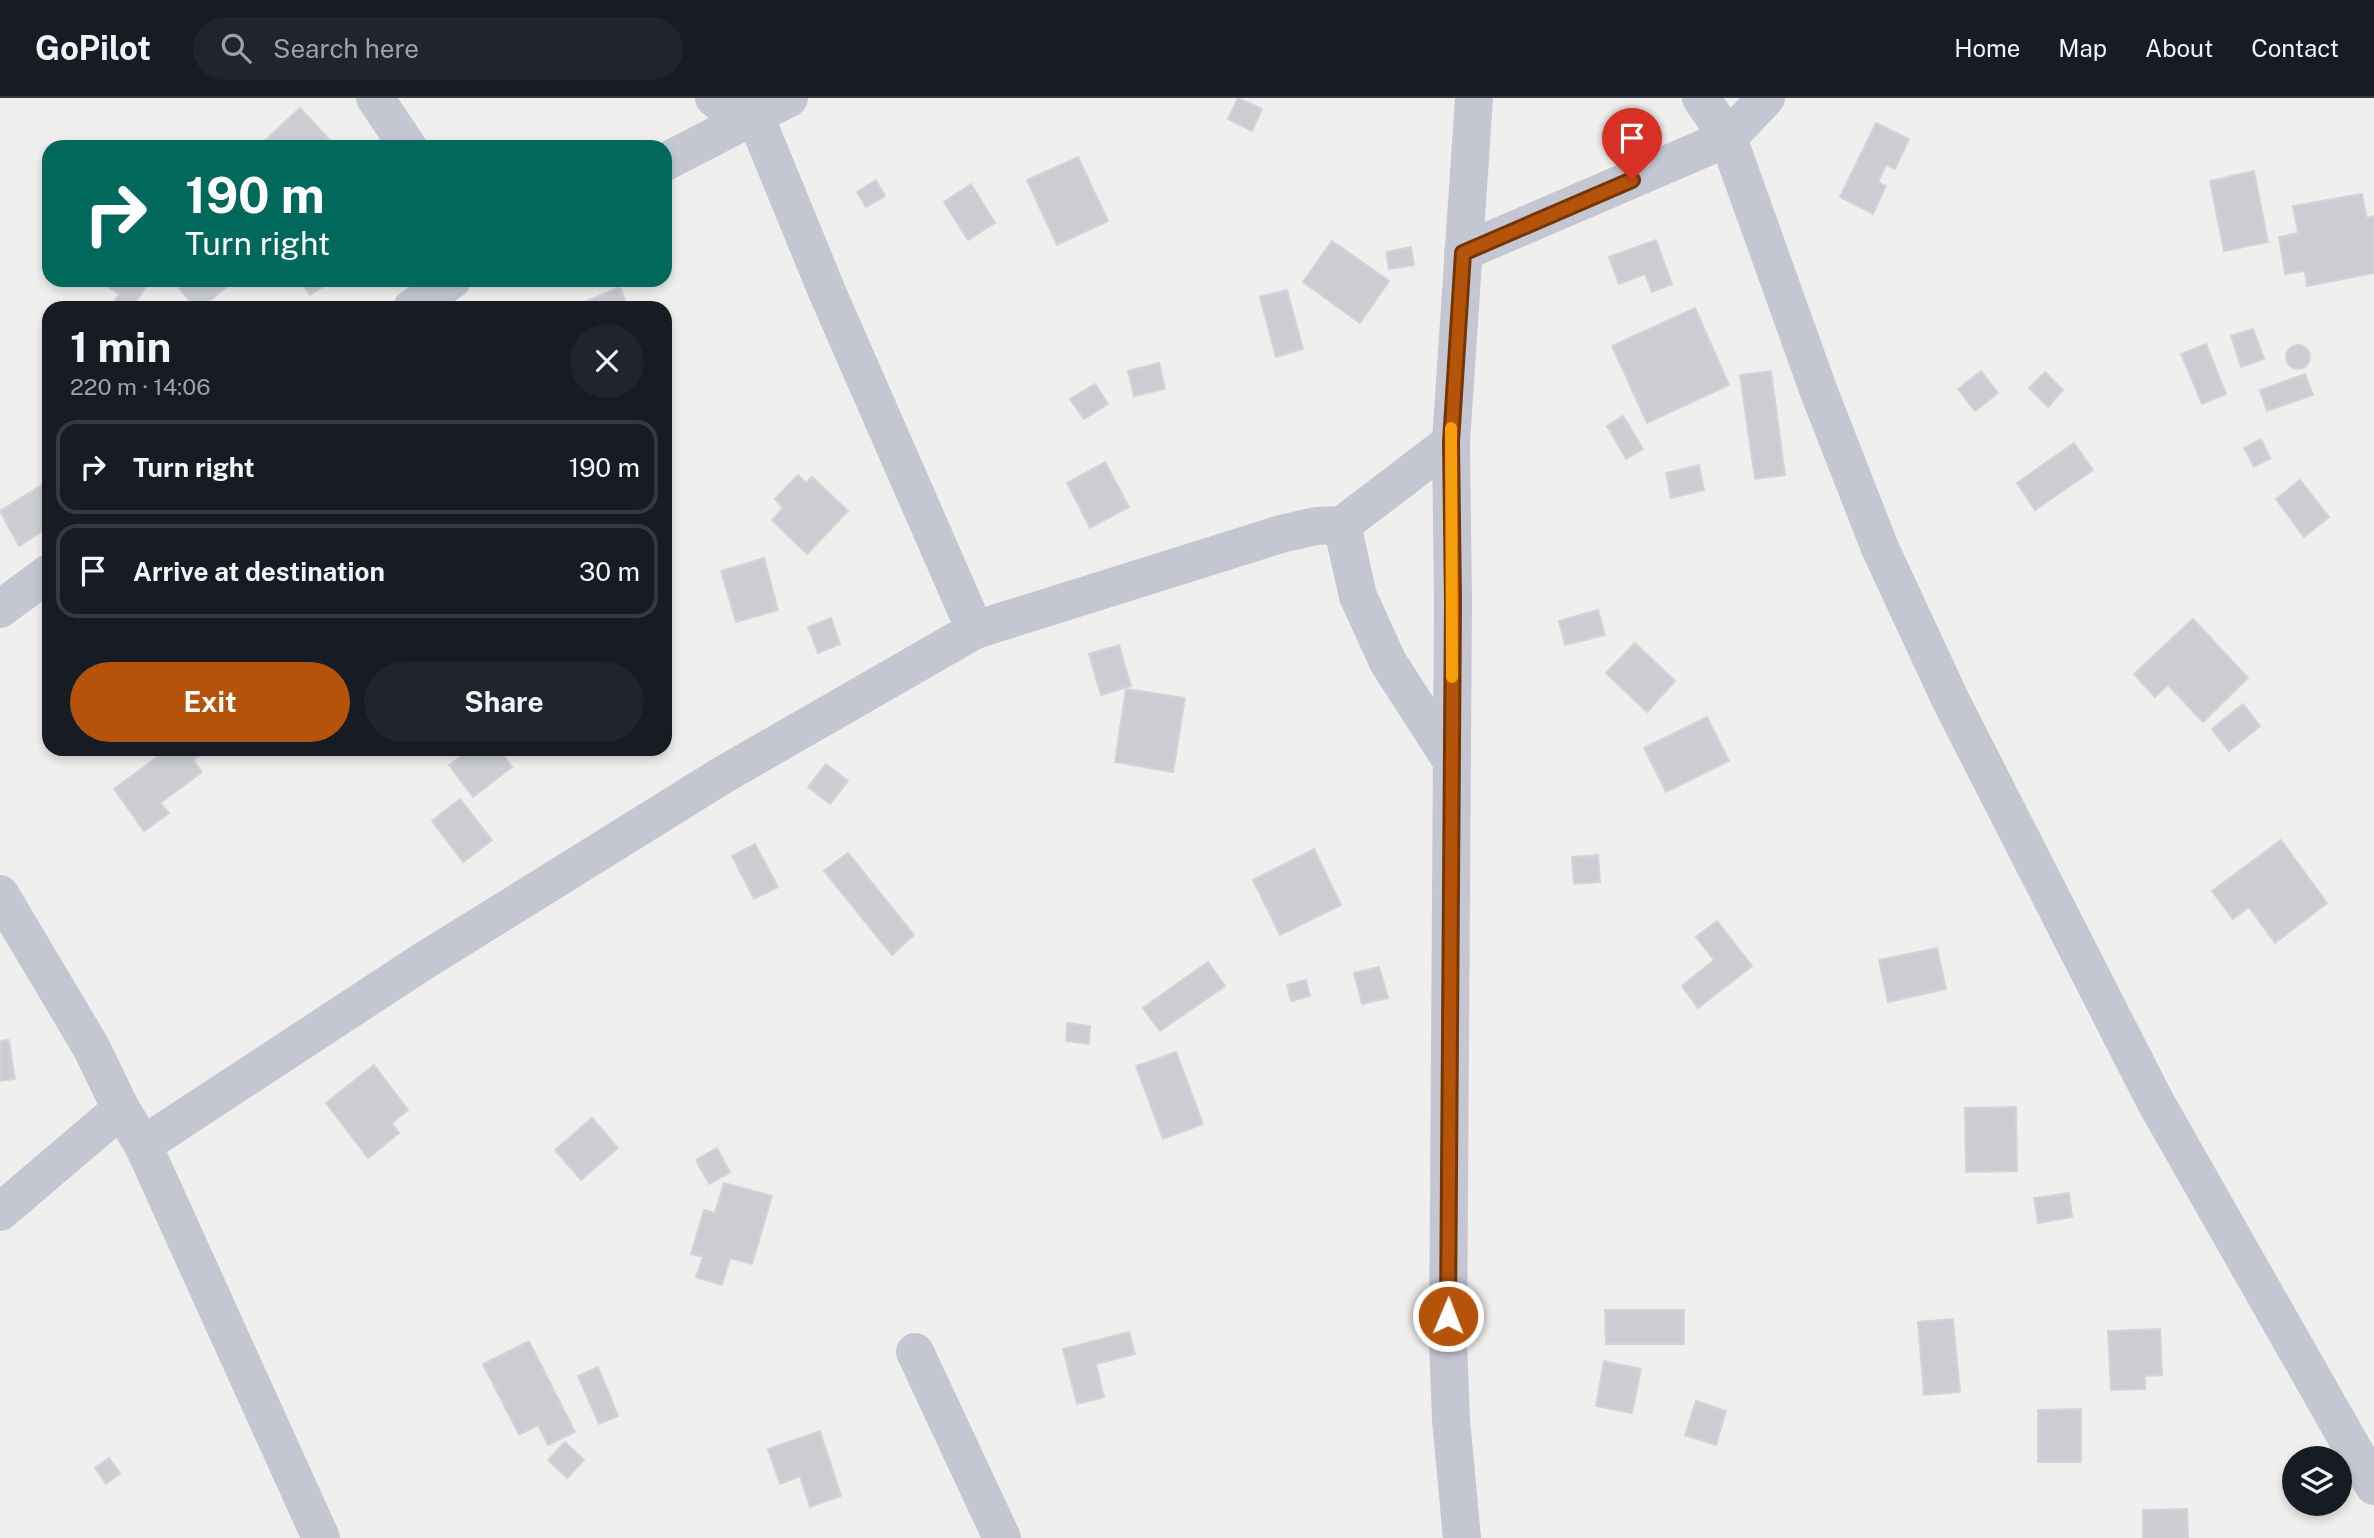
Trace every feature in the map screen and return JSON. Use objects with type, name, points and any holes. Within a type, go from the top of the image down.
[{"type":"street","points":[[375,98],[403,140]]},
{"type":"street","points":[[714,98],[724,106],[755,116],[828,294],[975,629]]},
{"type":"street","points":[[672,158],[789,98]]},
{"type":"street","points":[[1462,1538],[1452,1432],[1448,1342],[1453,602],[1451,442],[1474,98]]},
{"type":"street","points":[[1701,98],[1728,138],[1819,392],[1880,548],[1951,702],[2155,1101],[2374,1486]]},
{"type":"street","points":[[1463,253],[1728,138],[1766,98]]},
{"type":"street","points":[[422,301],[442,287]]},
{"type":"street","points":[[142,1145],[422,962],[722,776],[975,629],[1281,534],[1316,526],[1342,525],[1451,442]]},
{"type":"street","points":[[1342,525],[1358,596],[1388,662],[1451,760]]},
{"type":"street","points":[[0,609],[42,578]]},
{"type":"street","points":[[0,894],[91,1047],[142,1145],[321,1538]]},
{"type":"street","points":[[0,1212],[121,1109]]},
{"type":"street","points":[[915,1352],[1002,1538]]},
{"type":"building","points":[[1238,98],[1262,109],[1252,131],[1228,119]]},
{"type":"building","points":[[300,108],[330,140],[266,140]]},
{"type":"building","points":[[1876,123],[1909,139],[1895,169],[1886,165],[1878,182],[1886,186],[1873,214],[1840,197]]},
{"type":"building","points":[[1078,157],[1108,221],[1057,245],[1027,180]]},
{"type":"building","points":[[2254,171],[2268,242],[2224,251],[2210,181]]},
{"type":"building","points":[[876,180],[885,196],[866,207],[857,192]]},
{"type":"building","points":[[971,184],[995,223],[968,240],[944,202]]},
{"type":"building","points":[[2362,194],[2367,218],[2374,216],[2374,273],[2307,286],[2305,271],[2285,274],[2279,237],[2298,233],[2293,206]]},
{"type":"building","points":[[1656,240],[1672,284],[1652,292],[1645,274],[1619,284],[1609,257]]},
{"type":"building","points":[[1332,241],[1389,281],[1360,323],[1303,282]]},
{"type":"building","points":[[1411,247],[1414,265],[1389,269],[1386,252]]},
{"type":"building","points":[[108,287],[145,287],[136,301],[114,301],[119,294]]},
{"type":"building","points":[[178,287],[226,287],[210,301],[190,301]]},
{"type":"building","points":[[305,287],[322,287],[310,295]]},
{"type":"building","points":[[620,287],[625,301],[587,301]]},
{"type":"building","points":[[1287,290],[1303,349],[1276,357],[1260,297]]},
{"type":"building","points":[[1695,308],[1729,385],[1647,423],[1612,346]]},
{"type":"building","points":[[2253,329],[2264,359],[2241,367],[2231,336]]},
{"type":"building","points":[[2206,344],[2226,394],[2202,404],[2181,354]]},
{"type":"building","points":[[2298,345],[2307,348],[2310,357],[2307,366],[2298,369],[2289,366],[2286,357],[2289,348]]},
{"type":"building","points":[[1159,363],[1165,389],[1134,396],[1128,371]]},
{"type":"building","points":[[1771,371],[1785,475],[1755,479],[1740,375]]},
{"type":"building","points":[[1981,371],[1998,393],[1975,411],[1958,389]]},
{"type":"building","points":[[2045,372],[2063,390],[2048,407],[2029,388]]},
{"type":"building","points":[[2305,374],[2313,395],[2267,411],[2260,390]]},
{"type":"building","points":[[1095,384],[1108,404],[1084,419],[1070,399]]},
{"type":"building","points":[[1623,416],[1643,449],[1626,459],[1607,426]]},
{"type":"building","points":[[2261,439],[2270,458],[2254,467],[2244,448]]},
{"type":"building","points":[[2074,443],[2093,470],[2035,510],[2017,483]]},
{"type":"building","points":[[1105,462],[1129,507],[1090,528],[1067,483]]},
{"type":"building","points":[[1699,465],[1704,490],[1671,498],[1666,473]]},
{"type":"building","points":[[798,475],[806,483],[812,477],[848,511],[807,554],[772,520],[783,508],[775,499]]},
{"type":"building","points":[[2300,480],[2329,517],[2304,537],[2276,499]]},
{"type":"building","points":[[42,485],[42,531],[19,546],[0,511]]},
{"type":"building","points":[[764,558],[778,610],[736,622],[721,571]]},
{"type":"building","points":[[1598,610],[1605,635],[1565,645],[1559,621]]},
{"type":"building","points":[[831,618],[840,644],[818,653],[808,627]]},
{"type":"building","points":[[2193,619],[2248,678],[2203,722],[2168,685],[2155,697],[2134,674]]},
{"type":"building","points":[[1635,643],[1675,681],[1647,712],[1606,673]]},
{"type":"building","points":[[1119,645],[1131,686],[1101,695],[1089,654]]},
{"type":"building","points":[[1126,689],[1185,698],[1173,772],[1115,762]]},
{"type":"building","points":[[2243,704],[2260,726],[2229,751],[2212,729]]},
{"type":"building","points":[[1707,717],[1729,761],[1666,792],[1644,748]]},
{"type":"building","points":[[159,756],[198,756],[193,760],[202,772],[160,803],[169,813],[144,831],[114,789]]},
{"type":"building","points":[[461,756],[504,756],[512,767],[473,797],[449,765]]},
{"type":"building","points":[[826,764],[848,781],[830,804],[808,787]]},
{"type":"building","points":[[460,799],[492,840],[463,862],[432,821]]},
{"type":"building","points":[[2281,840],[2327,903],[2275,943],[2249,907],[2233,919],[2212,891]]},
{"type":"building","points":[[755,844],[778,887],[754,899],[732,856]]},
{"type":"building","points":[[1314,849],[1341,905],[1280,935],[1253,880]]},
{"type":"building","points":[[848,853],[914,935],[892,955],[824,871]]},
{"type":"building","points":[[1598,855],[1600,882],[1574,884],[1572,857]]},
{"type":"building","points":[[1717,921],[1752,966],[1698,1008],[1682,986],[1714,960],[1696,937]]},
{"type":"building","points":[[1937,948],[1946,989],[1888,1002],[1879,960]]},
{"type":"building","points":[[1208,962],[1225,986],[1160,1031],[1143,1008]]},
{"type":"building","points":[[1379,967],[1388,998],[1362,1004],[1354,973]]},
{"type":"building","points":[[1306,980],[1310,996],[1291,1001],[1287,985]]},
{"type":"building","points":[[1067,1023],[1090,1026],[1089,1044],[1066,1041]]},
{"type":"building","points":[[9,1040],[15,1079],[0,1081],[0,1041]]},
{"type":"building","points":[[1176,1052],[1203,1124],[1163,1139],[1136,1066]]},
{"type":"building","points":[[374,1065],[408,1110],[392,1123],[399,1133],[368,1158],[326,1103]]},
{"type":"building","points":[[2016,1107],[2017,1171],[1966,1172],[1965,1108]]},
{"type":"building","points":[[592,1118],[618,1148],[581,1180],[555,1150]]},
{"type":"building","points":[[717,1148],[730,1172],[709,1184],[696,1160]]},
{"type":"building","points":[[724,1183],[772,1196],[752,1264],[730,1258],[722,1285],[696,1277],[703,1257],[691,1254],[704,1210],[715,1213]]},
{"type":"building","points":[[2069,1193],[2072,1217],[2038,1223],[2034,1198]]},
{"type":"building","points":[[1605,1310],[1684,1310],[1684,1344],[1606,1344]]},
{"type":"building","points":[[1953,1319],[1960,1392],[1924,1395],[1918,1322]]},
{"type":"building","points":[[2160,1329],[2162,1375],[2145,1376],[2145,1389],[2111,1390],[2108,1331]]},
{"type":"building","points":[[1129,1332],[1135,1354],[1096,1364],[1104,1397],[1077,1404],[1063,1349]]},
{"type":"building","points":[[529,1341],[575,1432],[548,1445],[538,1425],[519,1435],[483,1364]]},
{"type":"building","points":[[1604,1361],[1641,1369],[1632,1413],[1596,1406]]},
{"type":"building","points":[[598,1367],[618,1416],[599,1424],[578,1376]]},
{"type":"building","points":[[1696,1401],[1726,1411],[1716,1445],[1685,1435]]},
{"type":"building","points":[[2081,1409],[2081,1462],[2038,1462],[2038,1410]]},
{"type":"building","points":[[820,1431],[841,1496],[810,1507],[800,1476],[780,1484],[768,1449]]},
{"type":"building","points":[[565,1442],[584,1460],[567,1478],[548,1460]]},
{"type":"building","points":[[109,1458],[120,1473],[106,1484],[95,1468]]},
{"type":"building","points":[[2187,1509],[2188,1538],[2143,1538],[2143,1510]]},
{"type":"slow traffic","points":[[1451,428],[1452,677]]},
{"type":"route","points":[[1448,1316],[1453,602],[1451,442],[1463,253],[1632,180]]}]
